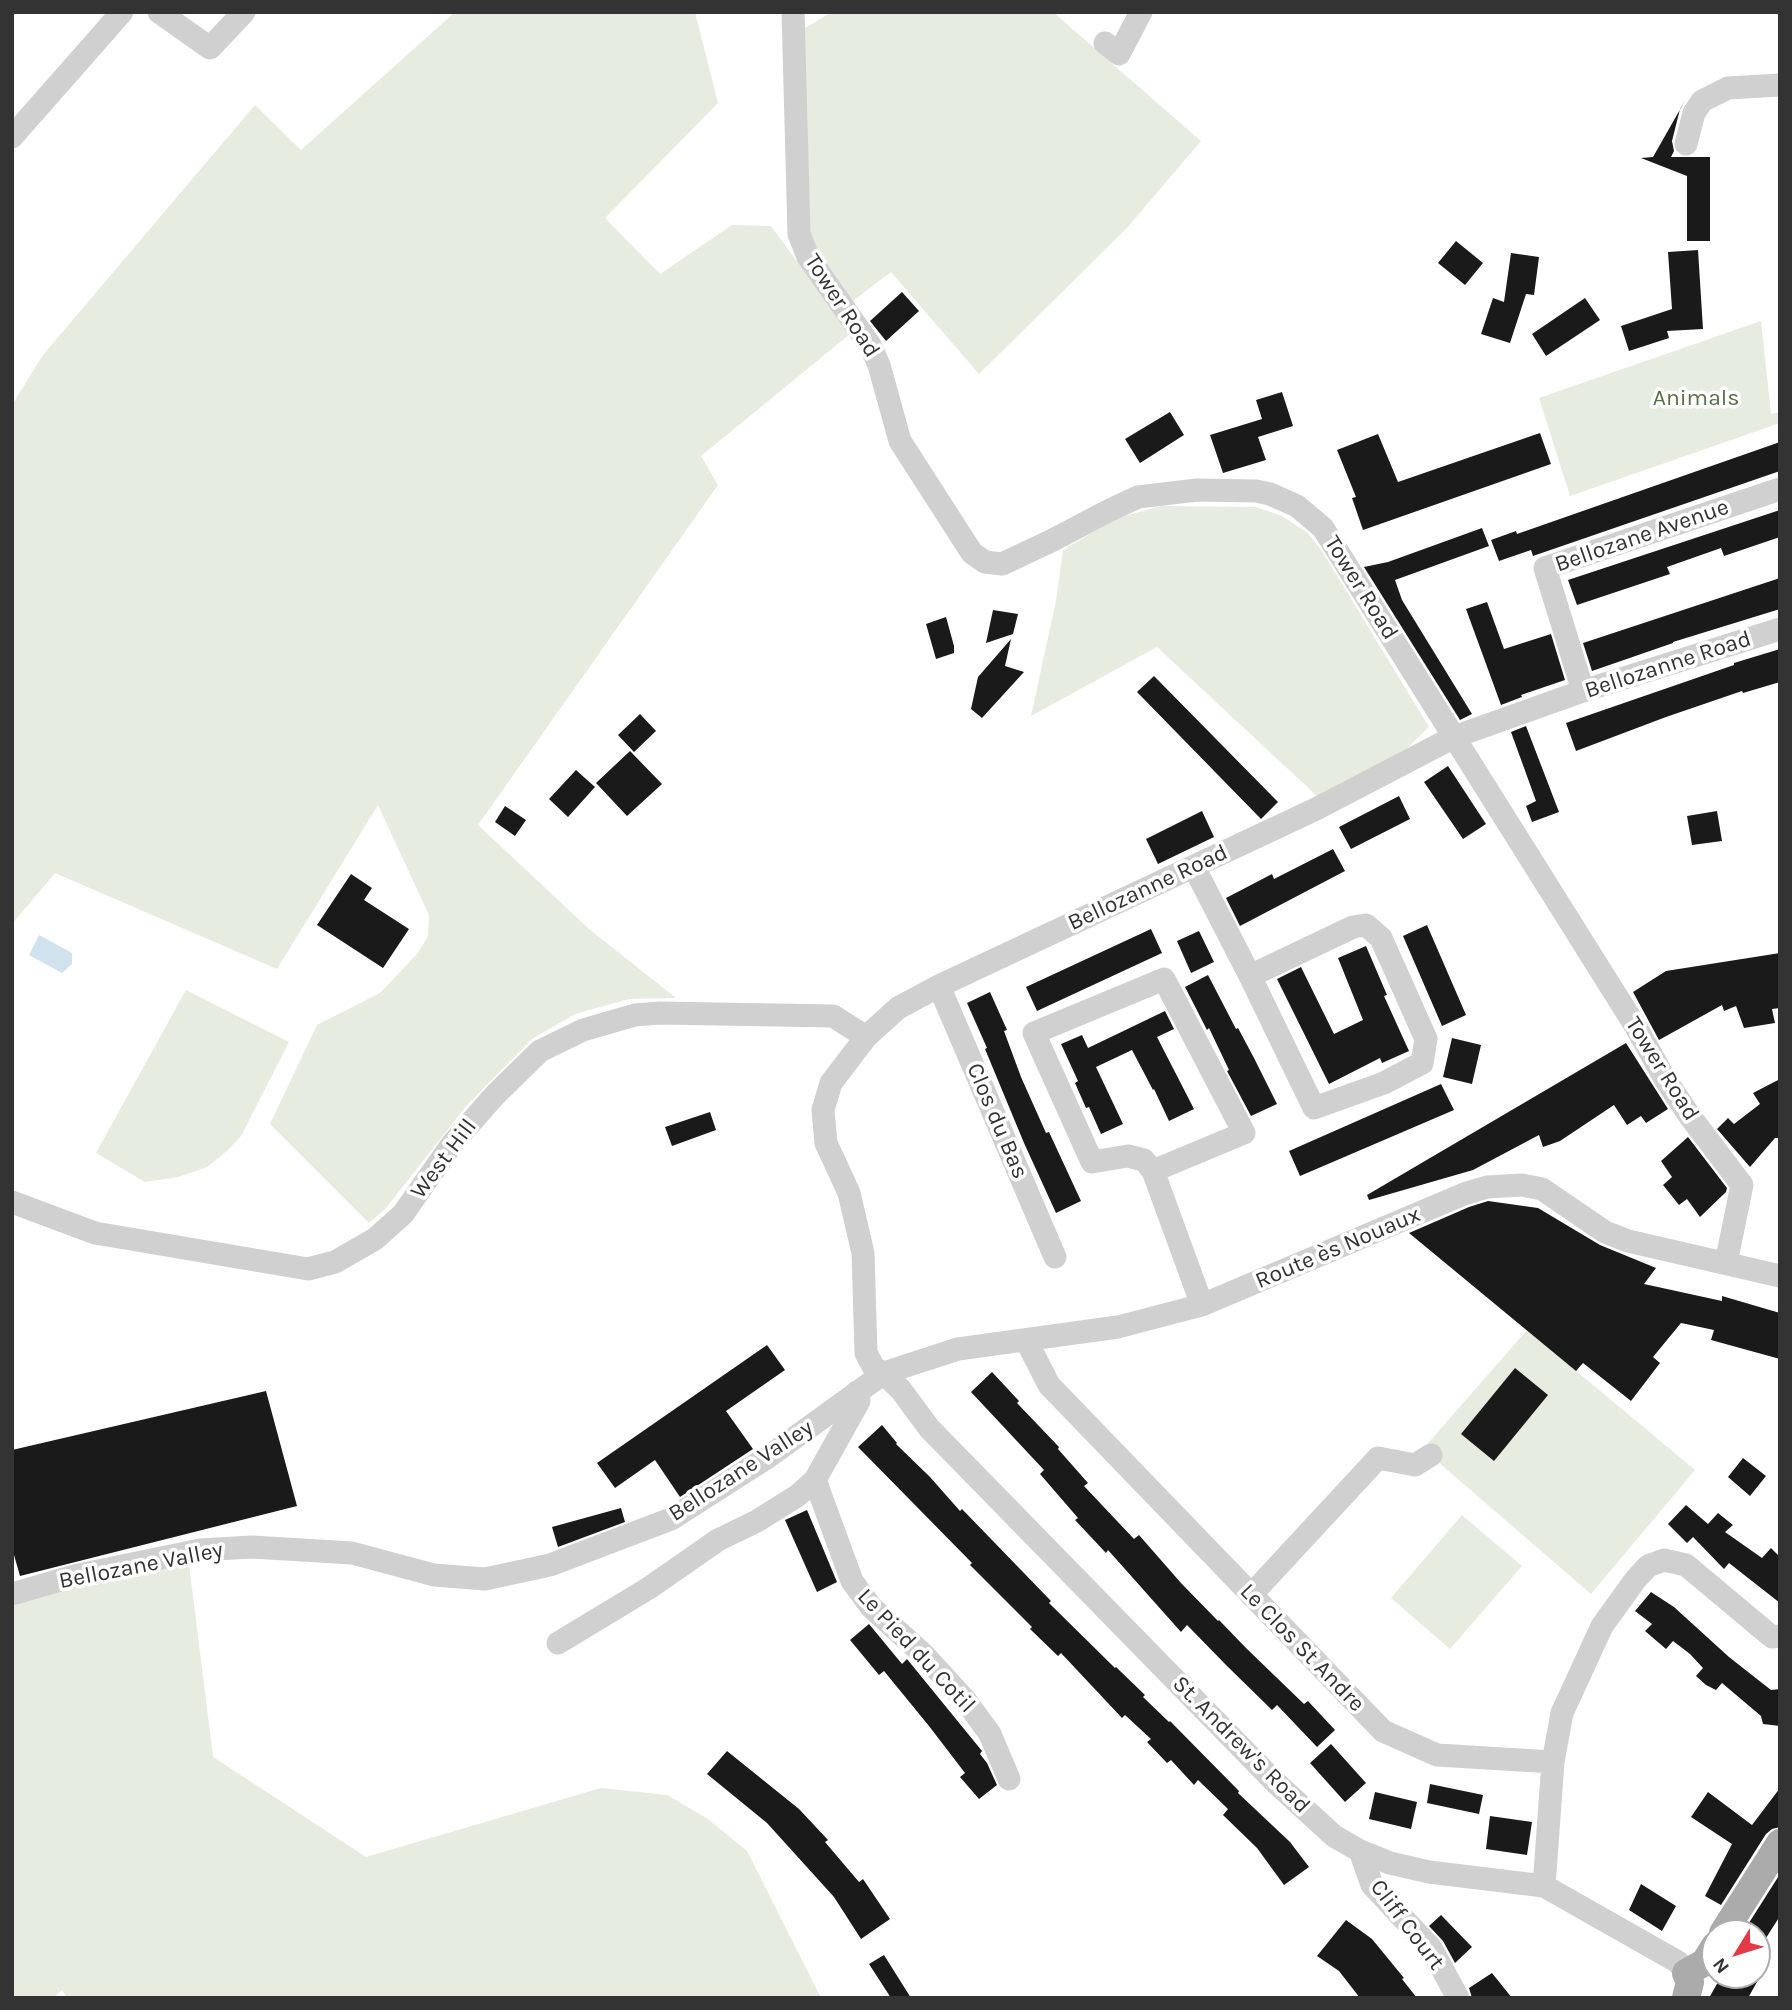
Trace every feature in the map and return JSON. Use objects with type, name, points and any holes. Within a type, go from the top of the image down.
[{"type":"main road","points":[[1732,1919],[1780,1843]]},
{"type":"main road","points":[[1686,1985],[1701,1967]]},
{"type":"street","points":[[12,137],[122,12]]},
{"type":"street","points":[[159,12],[210,48],[244,12]]},
{"type":"street","name":"Tower Road","points":[[793,12],[799,234],[808,257],[870,345],[879,365],[900,441],[972,553],[985,562],[1002,564],[1138,498],[1197,490],[1256,491],[1270,494],[1297,506],[1323,528],[1636,1027],[1671,1088],[1742,1185],[1726,1264]]},
{"type":"street","points":[[1105,43],[1119,54],[1142,12]]},
{"type":"street","points":[[1686,144],[1694,113],[1702,101],[1727,88],[1780,85]]},
{"type":"street","name":"Bellozane Avenue","points":[[1583,691],[1545,568],[1780,489]]},
{"type":"street","name":"Bellozanne Road","points":[[884,1373],[874,1368],[866,1353],[863,1253],[849,1193],[826,1143],[823,1110],[831,1083],[866,1037],[898,1008],[939,986],[1316,808],[1454,737],[1583,691],[1780,629]]},
{"type":"street","points":[[1194,867],[1314,1108],[1384,1083],[1422,1063],[1426,1039],[1381,938],[1366,925],[1353,926],[1250,976]]},
{"type":"street","points":[[1153,1171],[1244,1133],[1164,979],[1034,1033],[1092,1162],[1128,1156],[1144,1160],[1153,1171],[1202,1305]]},
{"type":"street","name":"Clos du Bas","points":[[939,986],[1055,1257]]},
{"type":"street","name":"West Hill","points":[[12,1202],[95,1233],[308,1269],[335,1262],[375,1239],[402,1214],[452,1144],[495,1095],[540,1051],[583,1030],[635,1014],[833,1016],[866,1037]]},
{"type":"street","name":"Route ès Nouaux","points":[[884,1373],[958,1349],[1118,1327],[1202,1305],[1464,1194],[1487,1187],[1522,1185],[1542,1189],[1605,1232],[1628,1241],[1780,1276]]},
{"type":"street","name":"Le Clos St Andre","points":[[1026,1340],[1049,1385],[1384,1731],[1437,1755],[1553,1762]]},
{"type":"street","name":"Bellozane Valley","points":[[12,1594],[74,1576],[200,1550],[253,1547],[352,1553],[434,1575],[485,1579],[550,1565],[671,1519],[768,1457],[884,1373]]},
{"type":"street","name":"St. Andrew's Road","points":[[884,1373],[901,1390],[929,1428],[1266,1772],[1334,1836],[1360,1851],[1390,1863],[1429,1872],[1544,1886],[1678,1962],[1686,1985]]},
{"type":"street","points":[[558,1643],[649,1588],[718,1539],[767,1515],[797,1496],[815,1480],[859,1401],[857,1392]]},
{"type":"street","points":[[1251,1595],[1378,1458],[1415,1465],[1431,1455]]},
{"type":"street","name":"Le Pied du Cotil","points":[[815,1480],[852,1581],[871,1607],[923,1654],[966,1701],[990,1734],[1009,1779]]},
{"type":"street","points":[[1544,1886],[1553,1762],[1562,1713],[1602,1626],[1648,1566],[1664,1560],[1686,1565],[1772,1637],[1780,1636]]},
{"type":"street","name":"Cliff Court","points":[[1360,1851],[1372,1885],[1431,1948],[1458,1998]]},
{"type":"green space","points":[[455,12],[695,12],[718,103],[605,218],[660,274],[732,225],[771,226],[850,334],[701,456],[718,485],[478,825],[589,929],[676,998],[629,999],[575,1014],[532,1039],[467,1105],[386,1208],[369,1223],[270,1124],[317,1025],[380,993],[418,953],[428,936],[429,915],[378,805],[277,969],[55,873],[12,924],[12,405],[43,355],[255,105],[301,150]]},
{"type":"green space","points":[[832,12],[1053,12],[1201,141],[1126,229],[979,374],[891,272],[853,301],[822,261],[808,228],[803,29]]},
{"type":"green space","name":"Animals","points":[[1761,321],[1771,414],[1780,412],[1780,423],[1570,496],[1539,398]]},
{"type":"green space","points":[[1161,506],[1256,507],[1282,516],[1308,533],[1322,551],[1429,727],[1398,757],[1318,797],[1157,647],[1031,716],[1056,601],[1063,550],[1117,518]]},
{"type":"green space","points":[[186,990],[289,1042],[241,1136],[227,1151],[207,1167],[178,1177],[145,1182],[96,1153]]},
{"type":"green space","points":[[1527,1330],[1695,1470],[1591,1594],[1423,1449]]},
{"type":"green space","points":[[1462,1515],[1522,1566],[1450,1649],[1391,1598]]},
{"type":"green space","points":[[189,1564],[213,1757],[366,1857],[601,1788],[667,1795],[708,1819],[747,1851],[821,1998],[67,1998],[62,1990],[53,1998],[12,1998],[12,1606],[80,1582]]},
{"type":"water","points":[[39,935],[72,953],[72,964],[62,973],[29,955]]},
{"type":"building","points":[[1680,110],[1671,157],[1710,157],[1710,241],[1687,241],[1687,176],[1641,158],[1653,157]]},
{"type":"building","points":[[1456,241],[1483,263],[1465,285],[1438,263]]},
{"type":"building","points":[[1698,250],[1703,329],[1667,331],[1669,338],[1629,351],[1621,326],[1672,309],[1668,252]]},
{"type":"building","points":[[1511,253],[1539,257],[1534,295],[1526,294],[1510,343],[1481,334],[1493,298],[1504,302]]},
{"type":"building","points":[[902,292],[919,311],[886,341],[870,321]]},
{"type":"building","points":[[1585,298],[1600,320],[1546,356],[1532,334]]},
{"type":"building","points":[[1282,392],[1293,426],[1258,437],[1266,460],[1223,473],[1210,435],[1262,419],[1256,400]]},
{"type":"building","points":[[1170,412],[1184,435],[1140,463],[1125,439]]},
{"type":"building","points":[[1540,433],[1551,464],[1363,530],[1352,498],[1356,497],[1337,450],[1378,434],[1398,482]]},
{"type":"building","points":[[1780,442],[1780,471],[1533,556],[1531,550],[1499,561],[1491,540],[1516,531],[1517,534]]},
{"type":"building","points":[[1780,510],[1780,537],[1724,556],[1721,548],[1667,567],[1670,574],[1577,605],[1568,580]]},
{"type":"building","points":[[1482,528],[1489,546],[1395,580],[1402,600],[1472,714],[1460,720],[1364,567],[1388,562]]},
{"type":"building","points":[[1780,578],[1780,609],[1673,642],[1592,671],[1583,643]]},
{"type":"building","points":[[1487,602],[1504,649],[1551,634],[1565,680],[1501,705],[1466,609]]},
{"type":"building","points":[[993,610],[1018,614],[1013,634],[986,643]]},
{"type":"building","points":[[946,617],[954,653],[936,659],[926,624]]},
{"type":"building","points":[[1011,639],[1005,666],[1024,672],[982,718],[971,709],[978,677]]},
{"type":"building","points":[[1780,649],[1780,682],[1743,693],[1742,691],[1576,751],[1566,723]]},
{"type":"building","points":[[1154,676],[1278,802],[1261,819],[1137,692]]},
{"type":"building","points":[[640,714],[656,731],[634,752],[618,735]]},
{"type":"building","points":[[1526,726],[1559,812],[1532,822],[1526,806],[1536,801],[1511,732]]},
{"type":"building","points":[[630,751],[662,784],[627,816],[596,783]]},
{"type":"building","points":[[1448,766],[1486,824],[1463,839],[1424,782]]},
{"type":"building","points":[[576,770],[595,787],[568,817],[549,799]]},
{"type":"building","points":[[1399,796],[1410,819],[1351,849],[1339,827]]},
{"type":"building","points":[[505,806],[526,820],[515,836],[495,822]]},
{"type":"building","points":[[1202,811],[1214,837],[1158,864],[1146,839]]},
{"type":"building","points":[[1717,811],[1722,841],[1692,845],[1687,816]]},
{"type":"building","points":[[1333,849],[1345,871],[1240,926],[1226,898],[1272,874],[1274,879]]},
{"type":"building","points":[[351,874],[372,888],[364,900],[409,929],[383,968],[317,925]]},
{"type":"building","points":[[1427,925],[1466,1015],[1442,1026],[1403,936]]},
{"type":"building","points":[[1151,929],[1162,953],[1037,1011],[1026,987]]},
{"type":"building","points":[[1199,931],[1214,962],[1191,973],[1177,941]]},
{"type":"building","points":[[1366,946],[1387,995],[1384,996],[1409,1051],[1382,1063],[1380,1058],[1329,1084],[1277,979],[1301,967],[1334,1034],[1363,1020],[1338,958]]},
{"type":"building","points":[[1780,953],[1780,1008],[1772,1009],[1775,1023],[1744,1028],[1736,1006],[1724,1011],[1722,1005],[1659,1040],[1633,992],[1666,971]]},
{"type":"building","points":[[1208,975],[1277,1104],[1251,1116],[1227,1071],[1229,1070],[1209,1028],[1207,1030],[1185,987]]},
{"type":"building","points":[[990,992],[1007,1030],[1004,1031],[1021,1077],[1081,1201],[1056,1213],[1024,1143],[967,1003]]},
{"type":"building","points":[[1165,1011],[1174,1029],[1157,1037],[1194,1109],[1169,1121],[1132,1050],[1096,1067],[1123,1124],[1101,1134],[1089,1107],[1086,1108],[1075,1083],[1078,1081],[1061,1044],[1082,1035],[1088,1048]]},
{"type":"building","points":[[1452,1038],[1481,1045],[1472,1084],[1443,1077]]},
{"type":"building","points":[[1626,1043],[1668,1109],[1646,1123],[1641,1116],[1627,1125],[1614,1105],[1560,1141],[1543,1147],[1539,1135],[1473,1170],[1369,1200],[1367,1195]]},
{"type":"building","points":[[1780,1079],[1780,1138],[1775,1138],[1750,1167],[1717,1129],[1728,1118],[1734,1124],[1760,1104],[1753,1093]]},
{"type":"building","points":[[1441,1084],[1454,1110],[1300,1176],[1289,1151]]},
{"type":"building","points":[[710,1112],[716,1130],[672,1146],[665,1127]]},
{"type":"building","points":[[1688,1137],[1727,1188],[1700,1217],[1687,1199],[1679,1205],[1663,1185],[1672,1177],[1661,1161]]},
{"type":"building","points":[[1488,1201],[1538,1208],[1600,1245],[1656,1268],[1644,1284],[1722,1301],[1722,1296],[1780,1313],[1780,1359],[1711,1340],[1714,1330],[1681,1323],[1653,1357],[1660,1363],[1631,1401],[1583,1363],[1576,1371],[1409,1233]]},
{"type":"building","points":[[767,1345],[785,1370],[726,1411],[753,1449],[680,1497],[655,1460],[615,1488],[597,1463]]},
{"type":"building","points":[[1515,1368],[1548,1395],[1494,1461],[1461,1434]]},
{"type":"building","points":[[992,1372],[1059,1447],[1088,1483],[1084,1486],[1134,1539],[1139,1535],[1218,1621],[1304,1704],[1308,1701],[1335,1730],[1317,1747],[1277,1705],[1272,1710],[1187,1625],[1181,1632],[1108,1550],[1106,1553],[1075,1520],[1078,1518],[1040,1474],[1044,1470],[971,1392]]},
{"type":"building","points":[[266,1391],[297,1506],[20,1576],[12,1548],[12,1450]]},
{"type":"building","points":[[882,1425],[896,1444],[960,1511],[962,1509],[1051,1601],[1049,1603],[1145,1695],[1143,1697],[1290,1842],[1309,1867],[1284,1885],[1257,1848],[1223,1815],[1228,1809],[1198,1780],[1194,1785],[1171,1760],[1167,1763],[1147,1742],[1151,1739],[1125,1715],[1122,1718],[1061,1653],[1058,1656],[1030,1629],[1032,1627],[970,1565],[972,1563],[858,1447]]},
{"type":"building","points":[[1743,1458],[1766,1476],[1750,1496],[1728,1477]]},
{"type":"building","points":[[1686,1505],[1708,1524],[1718,1513],[1733,1525],[1725,1532],[1762,1558],[1771,1548],[1780,1557],[1780,1603],[1729,1563],[1724,1569],[1693,1537],[1687,1543],[1668,1524]]},
{"type":"building","points":[[621,1508],[625,1522],[558,1547],[552,1527]]},
{"type":"building","points":[[807,1510],[837,1582],[817,1592],[785,1520]]},
{"type":"building","points":[[1651,1592],[1674,1607],[1729,1657],[1771,1690],[1780,1689],[1780,1726],[1763,1724],[1761,1716],[1722,1683],[1716,1690],[1706,1685],[1696,1676],[1703,1668],[1690,1654],[1673,1641],[1666,1649],[1645,1631],[1652,1624],[1635,1611]]},
{"type":"building","points":[[869,1624],[902,1664],[907,1659],[982,1751],[980,1754],[997,1785],[979,1799],[960,1777],[965,1773],[929,1726],[884,1671],[879,1675],[850,1640]]},
{"type":"building","points":[[1331,1744],[1366,1783],[1345,1802],[1310,1763]]},
{"type":"building","points":[[727,1751],[799,1809],[828,1840],[825,1842],[859,1882],[863,1879],[890,1919],[861,1939],[834,1897],[767,1823],[707,1774]]},
{"type":"building","points":[[1430,1784],[1483,1795],[1479,1814],[1427,1803]]},
{"type":"building","points":[[1780,1788],[1780,1827],[1766,1834],[1721,1905],[1705,1896],[1732,1844],[1691,1817],[1708,1792],[1752,1825]]},
{"type":"building","points":[[1375,1792],[1417,1802],[1411,1829],[1369,1819]]},
{"type":"building","points":[[1490,1816],[1532,1822],[1527,1855],[1486,1849]]},
{"type":"building","points":[[1780,1874],[1780,1916],[1771,1930],[1771,1919],[1751,1919]]},
{"type":"building","points":[[1641,1884],[1676,1906],[1662,1931],[1629,1910]]},
{"type":"building","points":[[1441,1915],[1472,1947],[1455,1963],[1443,1941],[1429,1926]]},
{"type":"building","points":[[1346,1920],[1372,1939],[1417,1998],[1360,1998],[1339,1971],[1317,1956]]},
{"type":"building","points":[[884,1955],[911,1998],[891,1998],[869,1964]]},
{"type":"building","points":[[1492,1973],[1512,1998],[1472,1998],[1469,1988]]},
{"type":"building","points":[[1714,1989],[1753,1989],[1748,1998],[1709,1998]]}]
